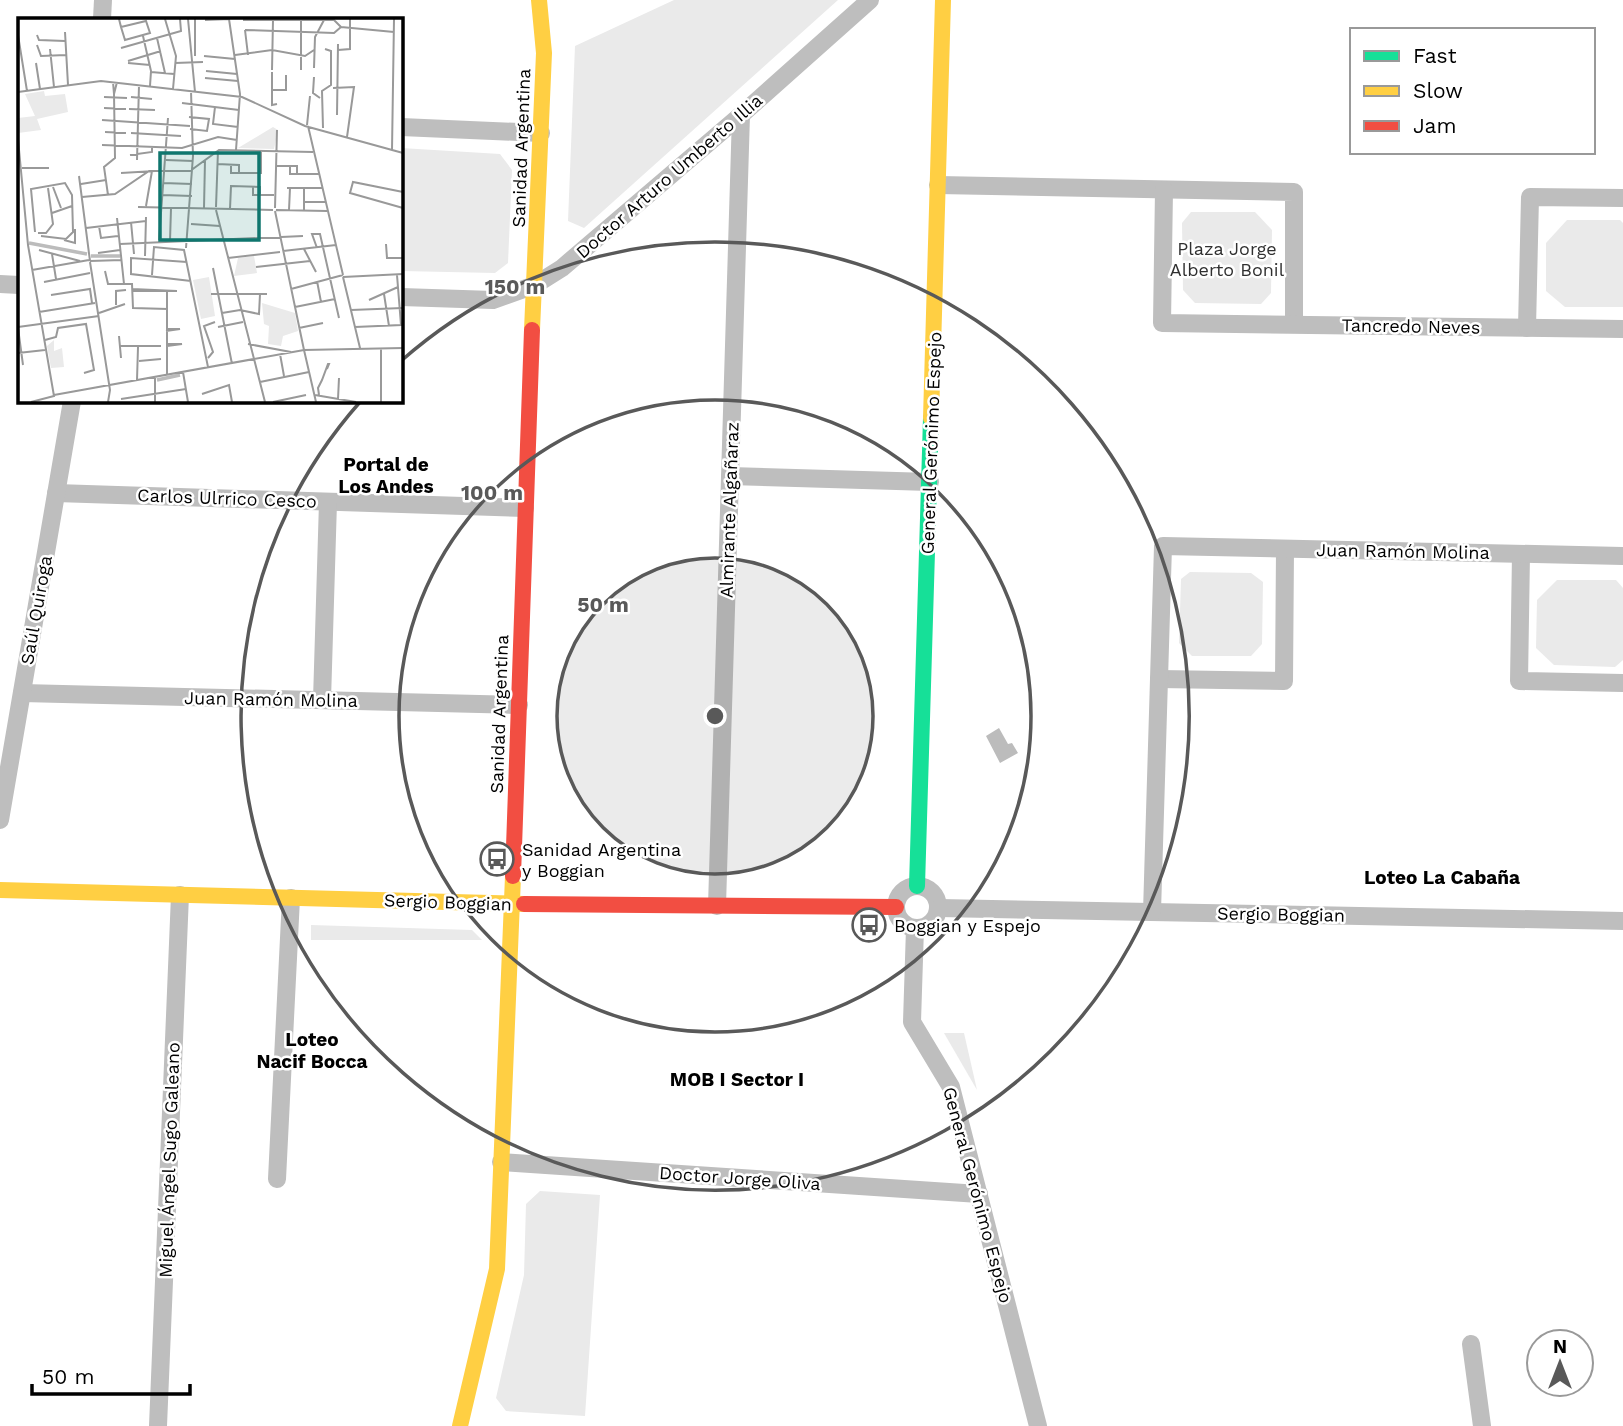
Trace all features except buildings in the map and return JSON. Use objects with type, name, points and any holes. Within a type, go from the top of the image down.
[{"type":"street","points":[[102,18],[103,0]]},
{"type":"street","name":"Sanidad Argentina","points":[[460,1426],[497,1269],[544,53],[539,0]]},
{"type":"street","name":"Doctor Arturo Umberto Illia","points":[[402,297],[493,300],[534,285],[562,268],[870,0]]},
{"type":"street","name":"General Gerónimo Espejo","points":[[917,886],[943,0]]},
{"type":"street","name":"Almirante Algañaraz","points":[[717,906],[741,115]]},
{"type":"street","points":[[402,127],[541,133]]},
{"type":"street","points":[[938,186],[1294,192],[1294,324]]},
{"type":"street","name":"Tancredo Neves","points":[[1164,190],[1162,323],[1623,329]]},
{"type":"street","points":[[1527,328],[1530,197],[1623,198]]},
{"type":"street","points":[[0,284],[18,285]]},
{"type":"street","name":"Saúl Quiroga","points":[[0,820],[72,402]]},
{"type":"street","points":[[730,476],[930,482]]},
{"type":"street","name":"Carlos Ulrrico Cesco","points":[[56,493],[525,508]]},
{"type":"street","points":[[322,700],[328,502]]},
{"type":"street","name":"Juan Ramón Molina","points":[[1152,912],[1163,546],[1623,556]]},
{"type":"street","points":[[1159,679],[1284,681],[1286,549]]},
{"type":"street","points":[[1521,554],[1519,681],[1623,683]]},
{"type":"street","name":"Juan Ramón Molina","points":[[22,693],[519,705]]},
{"type":"street","points":[[917,886],[933,892],[939,908],[931,924],[915,928],[900,919],[896,907],[901,893],[917,886]]},
{"type":"street","name":"Sergio Boggian","points":[[0,890],[512,904],[896,907]]},
{"type":"street","name":"Miguel Ángel Sugo Galeano","points":[[158,1426],[180,895]]},
{"type":"street","points":[[278,1179],[291,898]]},
{"type":"street","name":"Sergio Boggian","points":[[939,908],[1623,921]]},
{"type":"street","name":"General Gerónimo Espejo","points":[[915,928],[912,1022],[951,1087],[1038,1426]]},
{"type":"street","name":"Doctor Jorge Oliva","points":[[502,1162],[979,1194]]},
{"type":"street","points":[[1471,1343],[1482,1426]]},
{"type":"green space","points":[[674,0],[838,0],[584,228],[568,221],[575,46]]},
{"type":"green space","points":[[402,148],[500,154],[512,170],[508,263],[495,273],[402,271]]},
{"type":"green space","name":"Plaza Jorge Alberto Bonil","points":[[1191,212],[1255,212],[1272,230],[1271,293],[1261,304],[1195,303],[1183,290],[1182,223]]},
{"type":"green space","points":[[1567,220],[1620,220],[1623,223],[1623,307],[1565,307],[1546,291],[1546,243]]},
{"type":"green space","points":[[1190,572],[1251,573],[1263,582],[1262,644],[1251,656],[1192,656],[1179,643],[1181,579]]},
{"type":"green space","points":[[1557,580],[1616,580],[1623,588],[1623,660],[1615,667],[1554,665],[1536,648],[1537,600]]},
{"type":"green space","points":[[311,925],[472,930],[482,940],[311,940]]},
{"type":"green space","points":[[944,1033],[964,1033],[977,1090]]},
{"type":"green space","points":[[540,1191],[600,1195],[585,1416],[506,1411],[496,1398],[524,1275],[526,1204]]},
{"type":"shaded area","points":[[999,728],[1008,744],[1012,743],[1018,753],[1000,763],[986,736]]},
{"type":"traffic: fast","points":[[917,886],[931,418]]},
{"type":"traffic: slow","points":[[532,330],[544,53],[539,0]]},
{"type":"traffic: slow","points":[[931,418],[943,0]]},
{"type":"traffic: slow","points":[[460,1426],[497,1269],[513,876]]},
{"type":"traffic: slow","points":[[0,890],[524,904]]},
{"type":"traffic: jam","points":[[513,876],[532,330]]},
{"type":"traffic: jam","points":[[524,904],[896,907]]},
{"type":"place","name":"Sanidad Argentina y Boggian","points":[[497,859]]},
{"type":"place","name":"Boggian y Espejo","points":[[869,925]]},
{"type":"district","name":"Portal de Los Andes","points":[[386,475]]},
{"type":"district","name":"Loteo La Cabaña","points":[[1442,877]]},
{"type":"district","name":"Loteo Nacif Bocca","points":[[312,1050]]},
{"type":"district","name":"MOB I Sector I","points":[[737,1079]]}]
